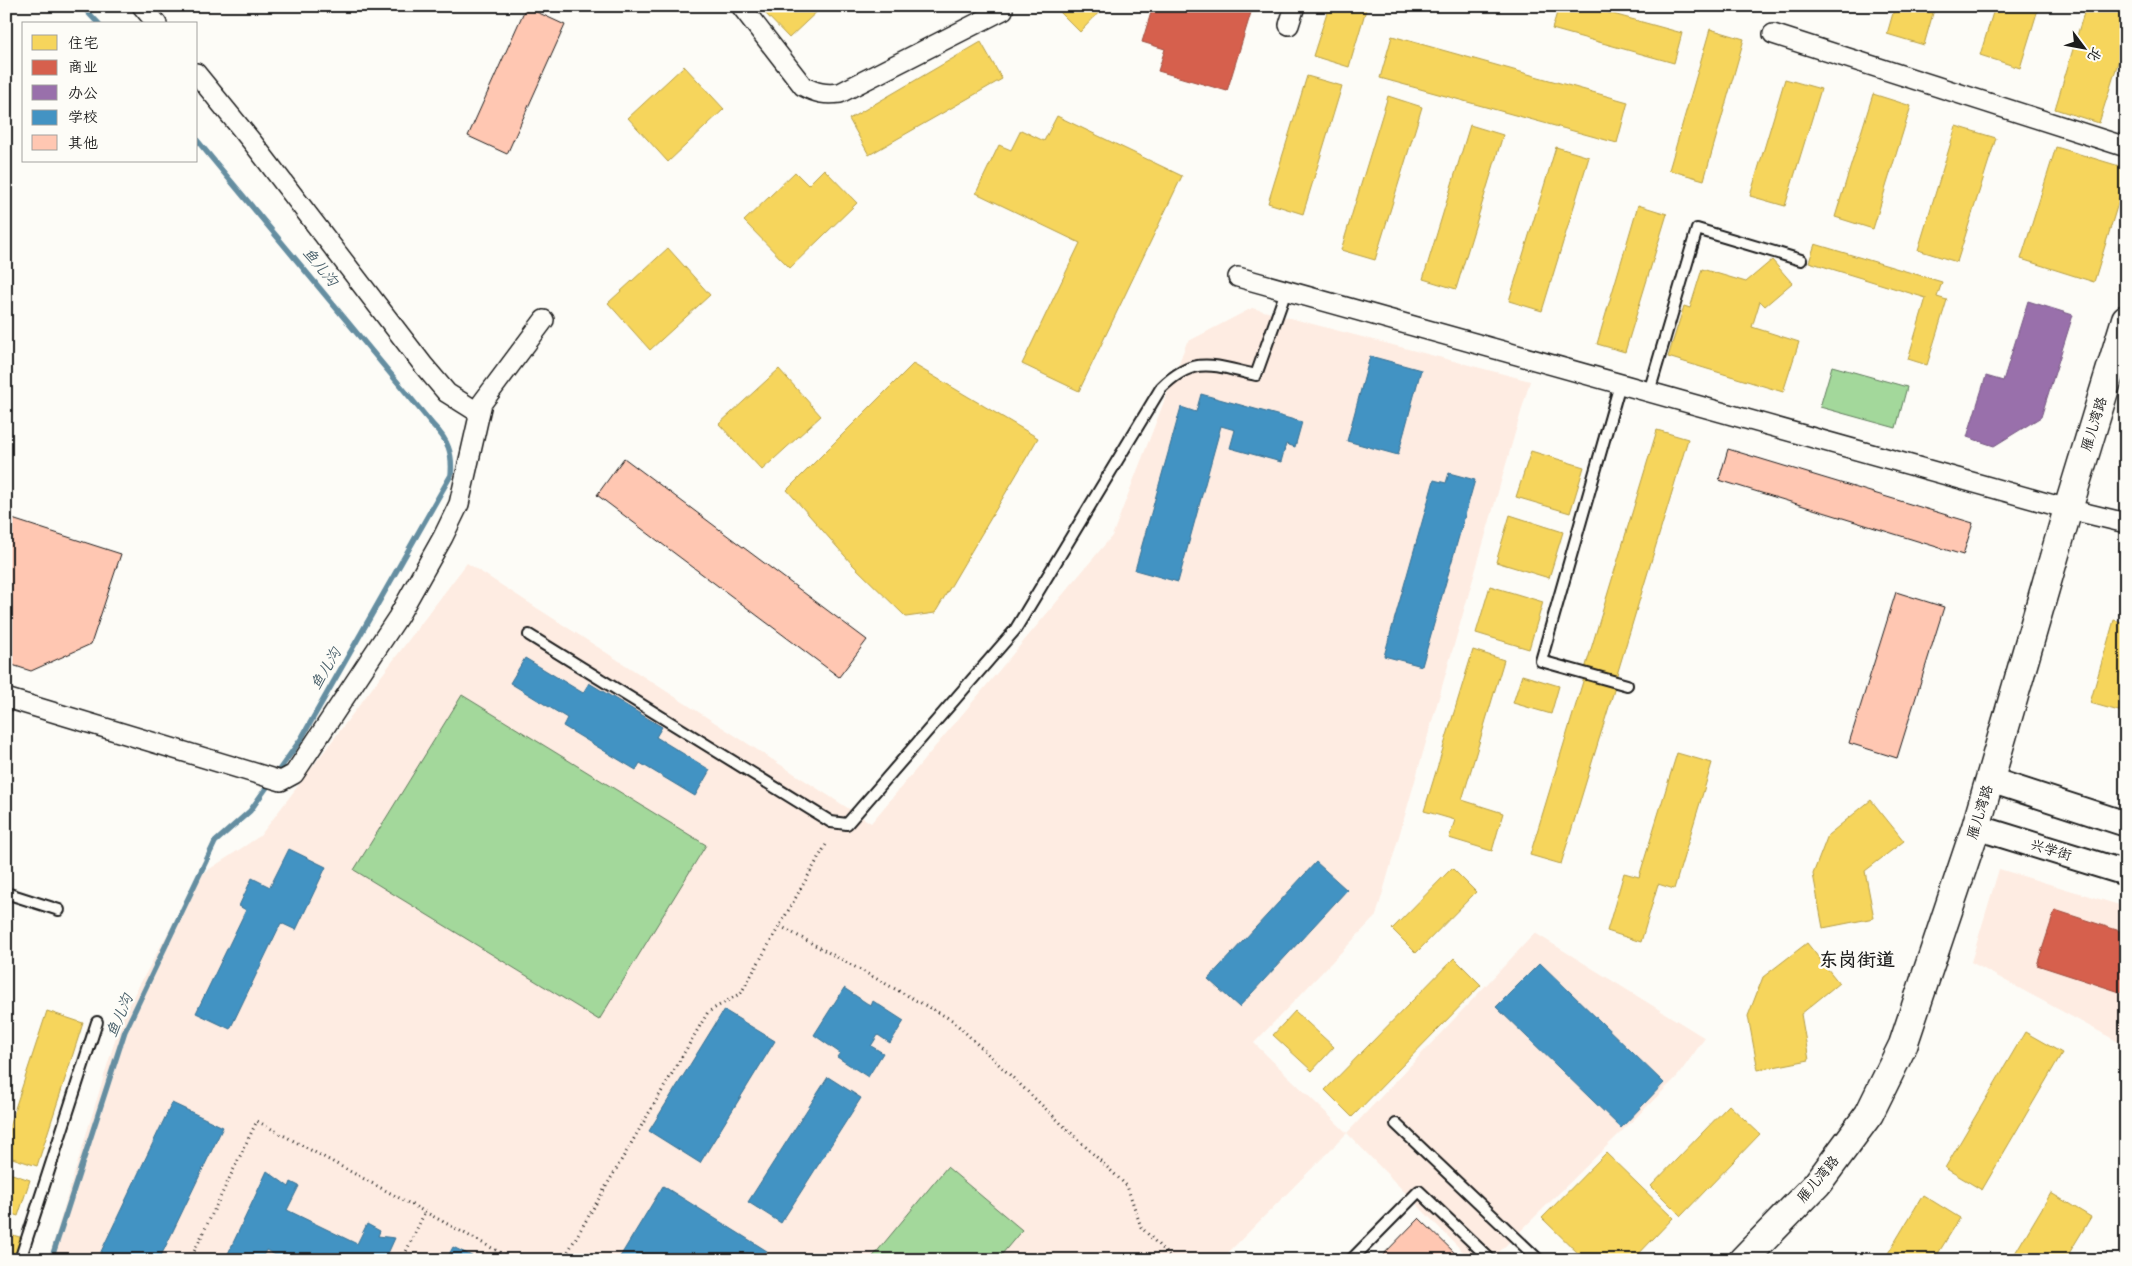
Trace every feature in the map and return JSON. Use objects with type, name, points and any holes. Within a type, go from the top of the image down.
[{"type":"main road","name":"雁儿湾路","points":[[1743,1260],[1817,1184],[1869,1114],[1903,1045],[1976,827],[2068,509],[2126,319]]},
{"type":"street","points":[[142,6],[155,22]]},
{"type":"street","points":[[741,6],[803,86],[814,92],[827,95],[840,93],[1003,10],[1003,6]]},
{"type":"street","points":[[1289,25],[1295,6]]},
{"type":"street","points":[[1773,34],[2126,147]]},
{"type":"street","points":[[198,75],[253,143],[424,366],[447,393],[480,413]]},
{"type":"street","points":[[1238,277],[2068,509],[2126,523]]},
{"type":"street","points":[[6,698],[281,781],[294,774],[398,616],[443,537],[459,504],[482,403],[544,320]]},
{"type":"street","points":[[1990,780],[2126,824]]},
{"type":"street","name":"兴学街","points":[[1976,827],[2126,874]]},
{"type":"lane","points":[[1649,392],[1697,229],[1801,260]]},
{"type":"lane","points":[[529,635],[831,822],[847,824],[1015,630],[1161,388],[1174,376],[1190,368],[1207,364],[1256,375],[1286,291]]},
{"type":"lane","points":[[1620,384],[1541,661],[1627,685]]},
{"type":"lane","points":[[6,893],[59,910]]},
{"type":"lane","points":[[20,1260],[97,1022]]},
{"type":"lane","points":[[1396,1124],[1539,1260]]},
{"type":"lane","points":[[1351,1260],[1419,1191],[1491,1260]]},
{"type":"path","points":[[563,1260],[708,1012],[741,993],[827,842]]},
{"type":"path","points":[[780,926],[952,1020],[1127,1186],[1142,1227],[1173,1260]]},
{"type":"path","points":[[190,1260],[257,1122],[514,1260]]},
{"type":"path","points":[[402,1260],[425,1212]]},
{"type":"shaded area","points":[[1252,308],[1530,381],[1376,916],[1254,1043],[1347,1133],[1221,1260],[48,1260],[122,1017],[199,876],[260,836],[467,563],[871,823],[1112,536],[1187,342]]},
{"type":"shaded area","points":[[1999,869],[2126,907],[2126,1046],[1971,962]]},
{"type":"shaded area","points":[[1535,933],[1705,1038],[1677,1077],[1491,1260],[1471,1260],[1347,1133]]},
{"type":"green space","points":[[1832,366],[1907,387],[1896,428],[1820,407]]},
{"type":"green space","points":[[462,695],[706,845],[599,1020],[354,870]]},
{"type":"green space","points":[[947,1167],[1022,1230],[997,1260],[870,1260]]},
{"type":"building: 住宅","points":[[769,6],[823,6],[789,38],[764,12]]},
{"type":"building: 住宅","points":[[1054,6],[1105,6],[1080,32]]},
{"type":"building: 住宅","points":[[1329,6],[1367,6],[1349,67],[1313,56]]},
{"type":"building: 住宅","points":[[1559,6],[1584,6],[1682,33],[1674,63],[1552,29]]},
{"type":"building: 住宅","points":[[1895,6],[1935,6],[1924,45],[1887,34]]},
{"type":"building: 住宅","points":[[1995,6],[2039,6],[2020,68],[1980,55]]},
{"type":"building: 住宅","points":[[2086,6],[2126,6],[2126,37],[2099,123],[2055,109]]},
{"type":"building: 住宅","points":[[1710,29],[1744,39],[1704,180],[1669,170]]},
{"type":"building: 住宅","points":[[1392,36],[1628,102],[1617,143],[1380,78]]},
{"type":"building: 住宅","points":[[981,42],[1002,79],[869,155],[849,119]]},
{"type":"building: 住宅","points":[[684,66],[724,109],[668,162],[628,118]]},
{"type":"building: 住宅","points":[[1307,76],[1342,86],[1303,214],[1268,203]]},
{"type":"building: 住宅","points":[[1785,79],[1821,89],[1785,206],[1750,196]]},
{"type":"building: 住宅","points":[[1873,94],[1911,106],[1873,229],[1835,217]]},
{"type":"building: 住宅","points":[[1388,96],[1422,107],[1375,260],[1341,250]]},
{"type":"building: 住宅","points":[[1057,116],[1182,176],[1079,391],[1022,364],[1080,243],[976,193],[999,145],[1011,150],[1021,130],[1044,141]]},
{"type":"building: 住宅","points":[[1470,125],[1503,135],[1456,289],[1423,279]]},
{"type":"building: 住宅","points":[[1956,126],[1996,138],[1957,262],[1918,250]]},
{"type":"building: 住宅","points":[[1556,147],[1589,157],[1542,311],[1509,301]]},
{"type":"building: 住宅","points":[[2056,147],[2126,168],[2126,177],[2094,282],[2021,259]]},
{"type":"building: 住宅","points":[[824,169],[857,203],[790,268],[744,221],[795,172],[808,185]]},
{"type":"building: 住宅","points":[[1638,205],[1667,214],[1625,352],[1597,344]]},
{"type":"building: 住宅","points":[[1815,244],[1942,282],[1937,297],[1947,300],[1927,365],[1908,359],[1926,298],[1809,262]]},
{"type":"building: 住宅","points":[[668,248],[710,295],[650,350],[608,303]]},
{"type":"building: 住宅","points":[[1772,260],[1792,283],[1765,306],[1760,301],[1752,327],[1799,342],[1783,392],[1668,357],[1684,306],[1690,308],[1702,269],[1746,282]]},
{"type":"building: 住宅","points":[[913,364],[1038,438],[935,613],[906,617],[852,564],[787,490]]},
{"type":"building: 住宅","points":[[779,369],[821,416],[762,470],[719,424]]},
{"type":"building: 住宅","points":[[1657,430],[1688,439],[1616,678],[1585,669]]},
{"type":"building: 住宅","points":[[1531,451],[1584,467],[1570,513],[1516,497]]},
{"type":"building: 住宅","points":[[1510,515],[1563,532],[1549,578],[1496,562]]},
{"type":"building: 住宅","points":[[1490,586],[1543,602],[1529,649],[1476,633]]},
{"type":"building: 住宅","points":[[2114,620],[2126,623],[2126,713],[2090,703]]},
{"type":"building: 住宅","points":[[1473,650],[1504,660],[1462,800],[1503,813],[1492,851],[1449,838],[1455,820],[1424,811]]},
{"type":"building: 住宅","points":[[1522,675],[1559,686],[1551,714],[1513,703]]},
{"type":"building: 住宅","points":[[1584,678],[1615,687],[1561,864],[1530,855]]},
{"type":"building: 住宅","points":[[1677,753],[1712,763],[1674,889],[1658,884],[1641,942],[1607,931],[1624,873],[1639,877]]},
{"type":"building: 住宅","points":[[1871,800],[1904,841],[1865,871],[1874,918],[1823,928],[1813,874],[1828,835]]},
{"type":"building: 住宅","points":[[1452,868],[1476,892],[1416,953],[1392,929]]},
{"type":"building: 住宅","points":[[1807,943],[1839,983],[1801,1014],[1809,1060],[1758,1070],[1748,1016],[1763,977]]},
{"type":"building: 住宅","points":[[1454,958],[1481,985],[1352,1117],[1325,1090]]},
{"type":"building: 住宅","points":[[47,1011],[83,1023],[37,1166],[6,1156],[6,1136]]},
{"type":"building: 住宅","points":[[1295,1011],[1334,1047],[1312,1071],[1273,1035]]},
{"type":"building: 住宅","points":[[2025,1032],[2062,1053],[1982,1190],[1945,1168]]},
{"type":"building: 住宅","points":[[1729,1105],[1760,1134],[1681,1216],[1651,1186]]},
{"type":"building: 住宅","points":[[1606,1153],[1673,1218],[1633,1260],[1585,1260],[1542,1218]]},
{"type":"building: 住宅","points":[[6,1172],[30,1180],[18,1216],[6,1212]]},
{"type":"building: 住宅","points":[[2051,1193],[2091,1217],[2065,1260],[2011,1260]]},
{"type":"building: 住宅","points":[[1923,1195],[1960,1218],[1934,1260],[1884,1260]]},
{"type":"building: 住宅","points":[[6,1233],[23,1238],[16,1260],[6,1260]]},
{"type":"building: 商业","points":[[1153,6],[1253,6],[1227,91],[1158,71],[1165,49],[1142,42]]},
{"type":"building: 商业","points":[[2055,910],[2126,933],[2126,994],[2037,965]]},
{"type":"building: 办公","points":[[2028,301],[2073,315],[2041,417],[1994,446],[1967,437],[1986,376],[2003,381]]},
{"type":"building: 学校","points":[[1370,356],[1421,370],[1398,455],[1347,441]]},
{"type":"building: 学校","points":[[1201,394],[1302,422],[1295,447],[1286,444],[1281,462],[1230,448],[1235,430],[1221,426],[1178,582],[1135,570],[1181,407],[1196,412]]},
{"type":"building: 学校","points":[[1449,473],[1475,480],[1422,666],[1384,656],[1434,480],[1446,483]]},
{"type":"building: 学校","points":[[525,658],[583,693],[589,683],[662,727],[656,737],[710,770],[695,796],[640,763],[636,770],[563,726],[567,718],[510,683]]},
{"type":"building: 学校","points":[[289,849],[326,867],[296,930],[281,923],[230,1029],[196,1013],[246,910],[239,906],[252,878],[270,887]]},
{"type":"building: 学校","points":[[1316,862],[1347,890],[1239,1007],[1208,979]]},
{"type":"building: 学校","points":[[1540,963],[1664,1083],[1621,1128],[1496,1007]]},
{"type":"building: 学校","points":[[844,988],[871,1006],[873,1001],[904,1021],[890,1043],[878,1035],[871,1046],[883,1053],[868,1077],[837,1057],[840,1053],[814,1035]]},
{"type":"building: 学校","points":[[724,1010],[775,1041],[700,1163],[649,1131]]},
{"type":"building: 学校","points":[[828,1077],[861,1098],[781,1223],[748,1202]]},
{"type":"building: 学校","points":[[172,1103],[223,1127],[159,1260],[97,1260]]},
{"type":"building: 学校","points":[[267,1171],[289,1187],[291,1182],[299,1186],[287,1210],[357,1244],[367,1224],[380,1231],[378,1236],[395,1238],[385,1260],[285,1260],[266,1250],[261,1260],[225,1260]]},
{"type":"building: 学校","points":[[663,1186],[767,1251],[761,1260],[618,1260]]},
{"type":"building: 学校","points":[[453,1247],[480,1260],[446,1260]]},
{"type":"building: 其他","points":[[526,7],[565,25],[507,154],[468,136]]},
{"type":"building: 其他","points":[[1728,449],[1973,523],[1963,555],[1719,480]]},
{"type":"building: 其他","points":[[624,458],[867,640],[839,677],[597,495]]},
{"type":"building: 其他","points":[[6,517],[121,554],[91,644],[31,671],[6,663]]},
{"type":"building: 其他","points":[[1896,592],[1944,607],[1897,758],[1849,743]]},
{"type":"building: 其他","points":[[1419,1218],[1462,1260],[1378,1260]]},
{"type":"waterway","name":"鱼儿沟","points":[[82,6],[97,22]]},
{"type":"waterway","name":"鱼儿沟","points":[[51,1260],[125,1031],[215,842],[250,811],[301,739],[451,475],[450,453],[442,436],[198,141]]},
{"type":"district","name":"东岗街道","points":[[1857,960]]}]
